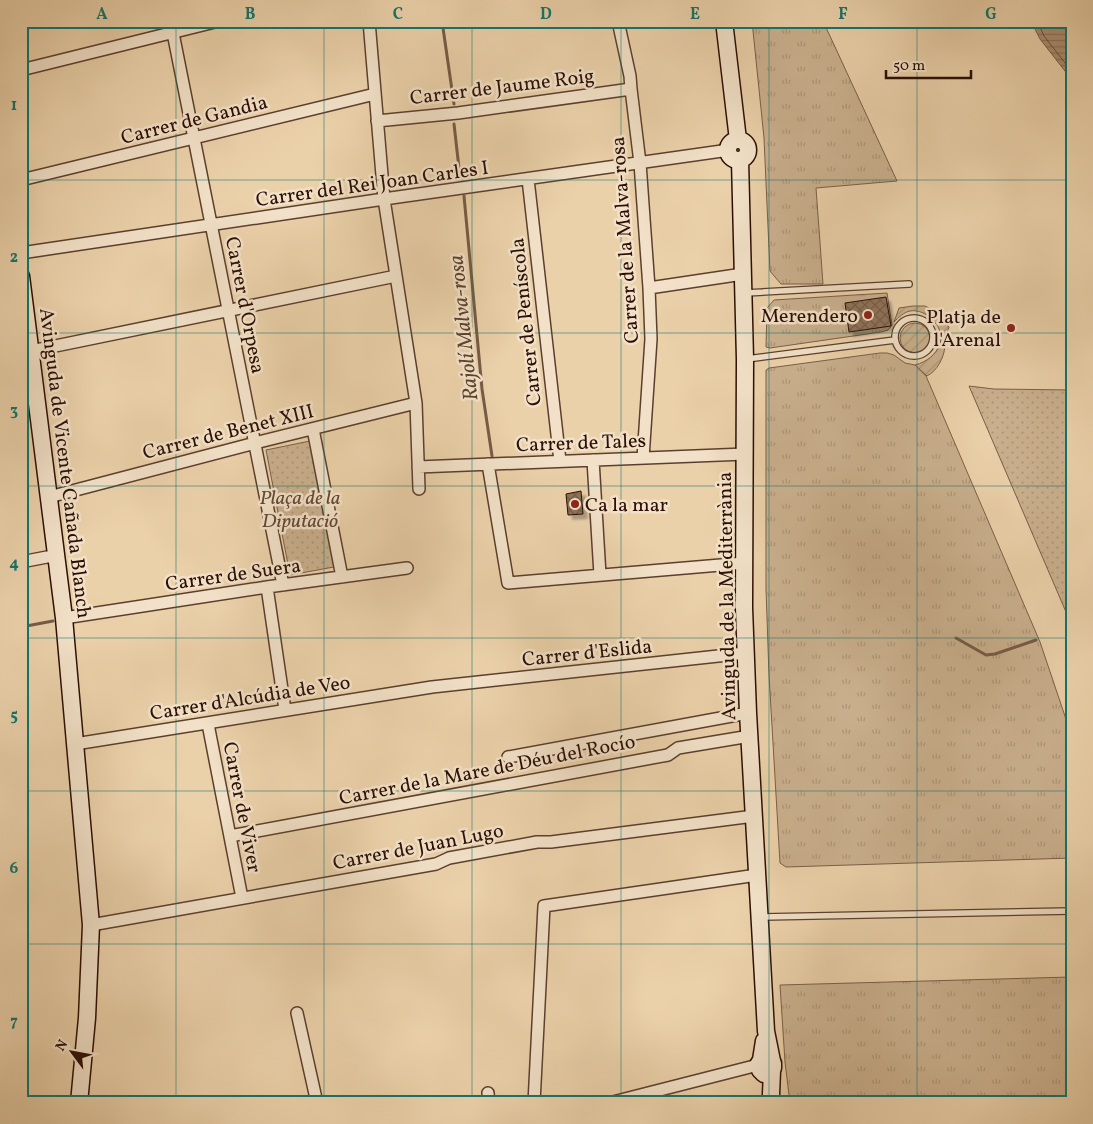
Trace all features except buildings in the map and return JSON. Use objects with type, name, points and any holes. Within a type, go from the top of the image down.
[{"type":"street","points":[[21,70],[219,21]]},
{"type":"street","points":[[369,21],[384,199],[416,403],[418,489]]},
{"type":"street","name":"Carrer de la Malva-rosa","points":[[618,21],[630,76],[640,163],[649,288],[651,339],[643,458]]},
{"type":"street","name":"Avinguda de la Mediterrània","points":[[724,21],[735,150],[744,294],[744,563],[748,713],[766,1031],[765,1066],[772,1098]]},
{"type":"street","name":"Carrer d'Orpesa","points":[[173,33],[283,585]]},
{"type":"street","name":"Carrer de Jaume Roig","points":[[377,121],[458,113],[631,89]]},
{"type":"street","name":"Carrer de Gandia","points":[[21,180],[375,94]]},
{"type":"street","name":"Carrer del Rei Joan Carles I","points":[[21,253],[384,199],[735,150]]},
{"type":"street","name":"Carrer de Peníscola","points":[[528,179],[560,461]]},
{"type":"street","points":[[649,288],[743,274]]},
{"type":"street","name":"Avinguda de Vicente Cañada Blanch","points":[[21,276],[49,497],[52,557],[64,618],[90,925],[87,1018],[79,1103]]},
{"type":"street","points":[[31,351],[396,276]]},
{"type":"street","name":"Carrer de Benet XIII","points":[[49,497],[416,403]]},
{"type":"street","points":[[313,428],[342,577]]},
{"type":"street","name":"Carrer de Tales","points":[[418,467],[745,454]]},
{"type":"street","points":[[592,460],[600,576]]},
{"type":"street","points":[[488,464],[508,584],[744,563]]},
{"type":"street","points":[[21,562],[52,557]]},
{"type":"street","name":"Carrer de Suera","points":[[64,618],[407,568]]},
{"type":"street","points":[[267,587],[285,710]]},
{"type":"street","name":"Carrer d'Eslida","points":[[432,687],[746,653]]},
{"type":"street","name":"Carrer d'Alcúdia de Veo","points":[[75,744],[432,687]]},
{"type":"street","points":[[508,758],[748,713]]},
{"type":"street","name":"Carrer de Viver","points":[[208,724],[242,898]]},
{"type":"street","name":"Carrer de la Mare de Déu del Rocío","points":[[230,836],[668,755],[678,748],[750,736]]},
{"type":"street","name":"Carrer de Juan Lugo","points":[[90,925],[436,864],[449,858],[537,842],[551,842],[754,816]]},
{"type":"street","points":[[534,1103],[544,906],[757,875]]},
{"type":"street","points":[[297,1013],[317,1103]]},
{"type":"street","points":[[609,1103],[765,1066]]},
{"type":"lane","points":[[744,294],[909,284]]},
{"type":"lane","points":[[914,317],[927,322],[934,334],[931,347],[920,356],[914,357],[907,356],[901,352],[895,340],[897,327],[908,318],[914,317]]},
{"type":"lane","points":[[745,359],[895,340]]},
{"type":"lane","points":[[760,917],[1072,911]]},
{"type":"green space","points":[[752,21],[823,21],[897,181],[816,188],[823,284],[781,284],[770,271],[764,138]]},
{"type":"green space","points":[[887,293],[892,325],[888,330],[770,348],[766,347],[767,308],[774,300]]},
{"type":"green space","points":[[925,306],[935,311],[949,327],[942,359],[934,371],[927,376],[915,365],[931,357],[940,345],[941,337],[935,323],[926,315],[915,311],[901,315],[894,322],[899,308]]},
{"type":"green space","points":[[915,323],[921,324],[929,332],[929,344],[921,352],[915,353],[909,352],[901,344],[900,338],[901,332],[909,324]]},
{"type":"green space","points":[[880,353],[894,355],[905,363],[915,365],[926,376],[1040,642],[1072,737],[1072,858],[786,867],[780,863],[766,589],[766,370],[769,368]]},
{"type":"green space","points":[[969,386],[994,389],[1072,390],[1072,626]]},
{"type":"green space","name":"Plaça de la Diputació","points":[[310,441],[334,567],[290,575],[266,450]]},
{"type":"green space","points":[[1072,977],[1072,1103],[790,1103],[785,1062],[780,985]]},
{"type":"water","points":[[1031,21],[1072,21],[1072,80],[1040,39]]},
{"type":"waterway","name":"Rajolí Malva-rosa","points":[[442,21],[454,104]]},
{"type":"waterway","name":"Rajolí Malva-rosa","points":[[454,124],[460,177]]},
{"type":"waterway","name":"Rajolí Malva-rosa","points":[[464,196],[482,389],[492,456]]},
{"type":"waterway","points":[[21,627],[53,621]]},
{"type":"waterway","points":[[956,638],[986,655],[995,654],[1036,640]]},
{"type":"place","name":"Merendero","points":[[868,315]]},
{"type":"place","name":"Platja de l'Arenal","points":[[1011,328]]},
{"type":"place","name":"Ca la mar","points":[[575,504]]}]
